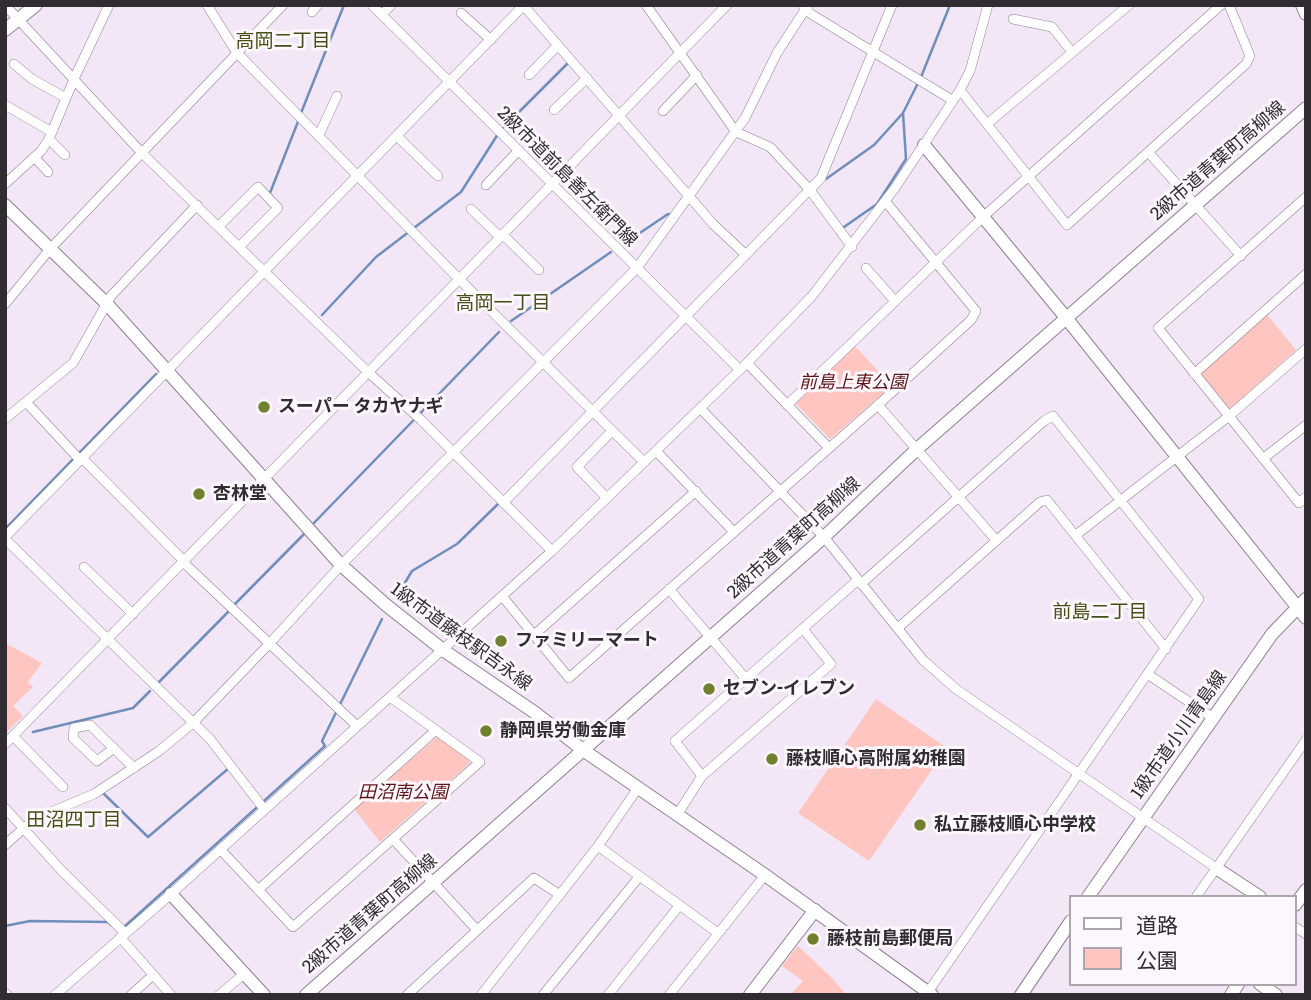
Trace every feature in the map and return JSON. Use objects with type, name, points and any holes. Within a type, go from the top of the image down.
[{"type":"street","points":[[5,5],[141,152],[417,417],[552,551]]},
{"type":"street","points":[[5,30],[36,5]]},
{"type":"street","points":[[5,184],[34,157],[50,136],[109,5]]},
{"type":"street","points":[[207,5],[237,52],[459,279],[644,462]]},
{"type":"street","points":[[7,299],[141,152],[284,5]]},
{"type":"street","name":"2級市道前島善左衛門線","points":[[372,5],[685,317],[787,405],[829,448]]},
{"type":"street","points":[[382,15],[391,5]]},
{"type":"street","points":[[646,5],[736,132],[770,147],[810,190],[852,247]]},
{"type":"street","points":[[5,744],[727,5]]},
{"type":"street","points":[[503,503],[821,178],[892,5]]},
{"type":"street","points":[[55,995],[121,933],[171,894],[220,849],[261,805],[390,698],[552,551],[744,367],[812,296],[886,201],[960,90],[971,71],[988,5]]},
{"type":"street","points":[[987,124],[1129,5]]},
{"type":"street","points":[[787,405],[984,216],[1221,5]]},
{"type":"street","points":[[960,90],[1067,225],[1246,64],[1250,57],[1229,5]]},
{"type":"street","points":[[1302,5],[1306,14]]},
{"type":"street","points":[[261,805],[210,739],[5,538],[79,457],[168,370],[524,6],[713,224],[746,255]]},
{"type":"street","points":[[5,845],[34,818],[94,794],[134,768],[193,723],[341,565],[637,268],[745,118],[777,53],[805,6],[952,100]]},
{"type":"street","points":[[461,13],[491,40]]},
{"type":"street","points":[[1013,19],[1052,27],[1072,52]]},
{"type":"street","points":[[529,75],[558,45]]},
{"type":"street","points":[[14,64],[32,79],[66,98]]},
{"type":"street","points":[[663,111],[697,75]]},
{"type":"street","points":[[554,110],[587,78]]},
{"type":"street","points":[[320,135],[337,96]]},
{"type":"street","points":[[5,105],[50,136],[65,155]]},
{"type":"street","name":"2級市道青葉町高柳線","points":[[306,995],[824,537],[917,449],[1194,203],[1306,108]]},
{"type":"street","points":[[397,136],[438,176]]},
{"type":"street","points":[[924,145],[1067,318],[1177,458],[1301,603],[1306,618]]},
{"type":"street","points":[[486,185],[518,151]]},
{"type":"street","points":[[1149,153],[1241,256]]},
{"type":"street","points":[[34,157],[48,172]]},
{"type":"street","points":[[219,226],[258,187],[278,208],[240,246]]},
{"type":"street","points":[[1306,197],[1158,328],[1227,417],[1299,503],[1306,497]]},
{"type":"street","points":[[502,596],[569,678],[971,320],[976,311],[886,201]]},
{"type":"street","name":"1級市道藤枝駅吉永線","points":[[5,205],[107,304],[341,565],[386,606],[583,750],[930,993]]},
{"type":"street","points":[[5,419],[73,363],[111,296],[197,205]]},
{"type":"street","points":[[471,209],[539,270]]},
{"type":"street","points":[[866,268],[894,300]]},
{"type":"street","points":[[1194,374],[1306,274]]},
{"type":"street","points":[[1076,535],[1177,458],[1306,349]]},
{"type":"street","points":[[26,402],[184,561],[357,726]]},
{"type":"street","points":[[878,405],[996,540]]},
{"type":"street","points":[[700,408],[824,537],[923,660],[956,689],[1257,895]]},
{"type":"street","points":[[702,776],[674,741],[1053,416],[1199,599],[930,993]]},
{"type":"street","points":[[1264,458],[1306,425]]},
{"type":"street","points":[[607,498],[577,467],[612,430]]},
{"type":"street","points":[[656,451],[734,532]]},
{"type":"street","points":[[534,635],[696,491]]},
{"type":"street","points":[[898,628],[1040,502],[1047,500],[1166,649]]},
{"type":"street","points":[[84,567],[133,614]]},
{"type":"street","points":[[669,589],[746,679]]},
{"type":"street","name":"1級市道小川青島線","points":[[1089,895],[1272,634],[1301,603]]},
{"type":"street","points":[[677,815],[702,776],[831,664],[803,629]]},
{"type":"street","points":[[1149,675],[1213,718]]},
{"type":"street","points":[[220,849],[293,928],[480,762],[390,698]]},
{"type":"street","points":[[114,748],[97,761],[73,738],[74,728],[90,725],[114,748],[134,768]]},
{"type":"street","points":[[258,890],[436,730]]},
{"type":"street","points":[[13,736],[63,787]]},
{"type":"street","points":[[1197,895],[1306,740]]},
{"type":"street","points":[[481,995],[598,846],[638,788]]},
{"type":"street","points":[[5,808],[121,933],[171,995]]},
{"type":"street","points":[[394,840],[477,930]]},
{"type":"street","points":[[598,846],[718,933]]},
{"type":"street","points":[[669,995],[765,875]]},
{"type":"street","points":[[544,995],[639,877]]},
{"type":"street","points":[[407,995],[534,878],[560,895]]},
{"type":"street","points":[[171,894],[264,995]]},
{"type":"street","points":[[608,995],[679,906]]},
{"type":"street","points":[[750,995],[815,910]]},
{"type":"street","points":[[1020,995],[1070,922]]},
{"type":"street","points":[[219,995],[244,974]]},
{"type":"street","points":[[131,995],[153,975]]},
{"type":"green space","points":[[1266,313],[1296,350],[1228,411],[1199,375]]},
{"type":"green space","name":"前島上東公園","points":[[854,345],[892,386],[830,439],[794,402]]},
{"type":"green space","points":[[5,643],[42,663],[28,682],[33,687],[13,706],[23,716],[5,734]]},
{"type":"green space","points":[[876,699],[947,748],[869,861],[798,813]]},
{"type":"green space","name":"田沼南公園","points":[[438,736],[469,757],[470,763],[380,842],[354,809]]},
{"type":"green space","points":[[798,946],[847,995],[790,995],[803,981],[782,966]]},
{"type":"waterway","points":[[301,113],[344,5]]},
{"type":"waterway","points":[[921,77],[950,5]]},
{"type":"waterway","points":[[502,129],[569,62]]},
{"type":"waterway","points":[[826,179],[874,145],[903,113],[918,83]]},
{"type":"waterway","points":[[844,227],[877,204],[906,159],[903,113]]},
{"type":"waterway","points":[[270,193],[299,119]]},
{"type":"waterway","points":[[322,315],[376,257],[461,192],[498,134]]},
{"type":"waterway","points":[[625,243],[668,214],[672,215]]},
{"type":"waterway","points":[[511,321],[611,252]]},
{"type":"waterway","points":[[311,526],[499,332]]},
{"type":"waterway","points":[[5,529],[156,374]]},
{"type":"waterway","points":[[397,596],[412,571],[457,544],[498,504]]},
{"type":"waterway","points":[[235,604],[307,531]]},
{"type":"waterway","points":[[159,682],[229,611]]},
{"type":"waterway","points":[[124,927],[325,746],[322,741],[382,619]]},
{"type":"waterway","points":[[33,732],[133,708],[150,691]]},
{"type":"waterway","points":[[101,791],[148,837],[229,768]]},
{"type":"waterway","points":[[5,926],[30,921],[108,922],[111,925]]},
{"type":"place","name":"スーパー タカヤナギ","points":[[264,407]]},
{"type":"place","name":"杏林堂","points":[[199,494]]},
{"type":"place","name":"ファミリーマート","points":[[501,641]]},
{"type":"place","name":"セブン-イレブン","points":[[709,689]]},
{"type":"place","name":"静岡県労働金庫","points":[[486,731]]},
{"type":"place","name":"藤枝順心高附属幼稚園","points":[[772,759]]},
{"type":"place","name":"私立藤枝順心中学校","points":[[920,825]]},
{"type":"place","name":"藤枝前島郵便局","points":[[813,939]]},
{"type":"district","name":"高岡二丁目","points":[[283,41]]},
{"type":"district","name":"高岡一丁目","points":[[503,303]]},
{"type":"district","name":"前島二丁目","points":[[1100,612]]},
{"type":"district","name":"田沼四丁目","points":[[74,820]]}]
